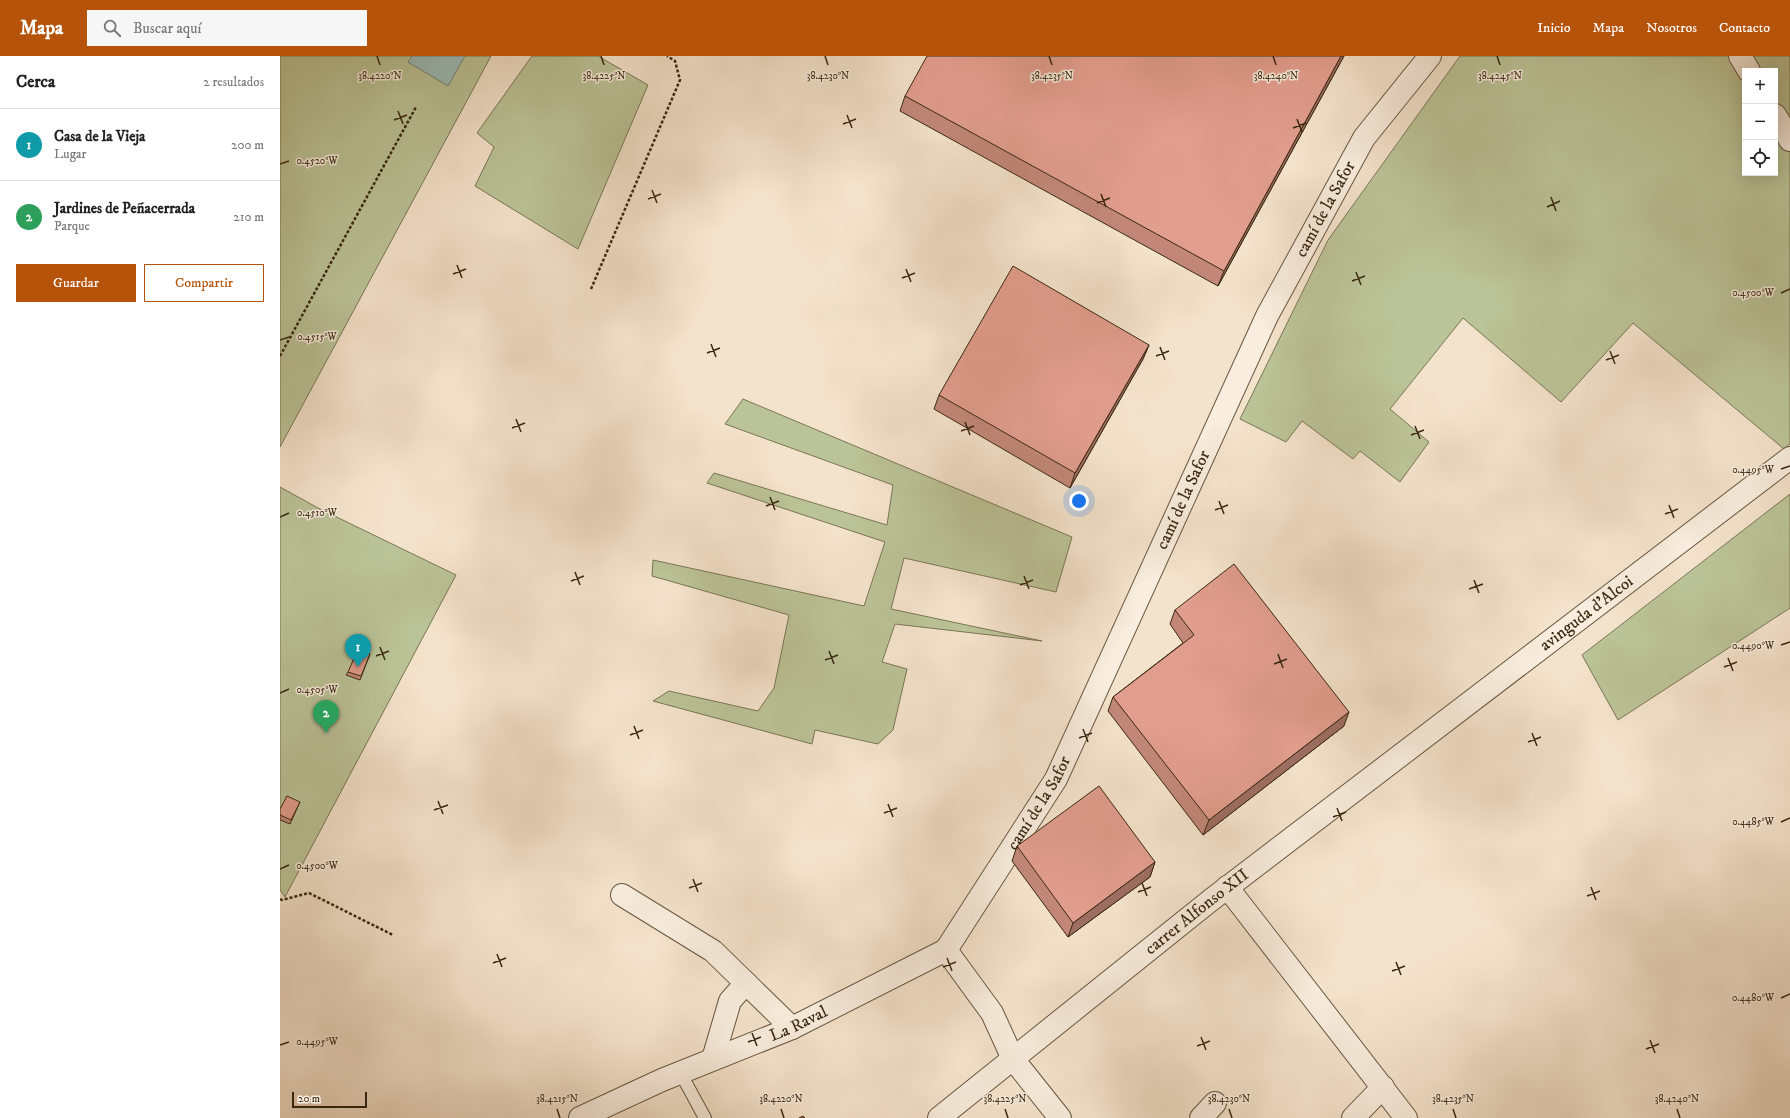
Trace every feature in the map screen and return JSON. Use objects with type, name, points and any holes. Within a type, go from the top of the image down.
[{"type":"street","name":"camí de la Safor","points":[[946,950],[1056,779],[1270,310],[1364,138],[1430,56]]},
{"type":"street","points":[[1740,56],[1747,68]]},
{"type":"street","points":[[1778,120],[1790,140]]},
{"type":"street","name":"avinguda d'Alcoi","points":[[1383,769],[1790,458]]},
{"type":"street","name":"carrer Alfonso XII","points":[[1013,1059],[1227,888],[1383,769]]},
{"type":"street","points":[[1227,888],[1406,1118]]},
{"type":"street","points":[[622,895],[714,951],[792,1028]]},
{"type":"street","name":"La Raval","points":[[580,1118],[680,1072],[792,1028],[946,950]]},
{"type":"street","points":[[946,950],[992,1013],[1013,1059],[1060,1118]]},
{"type":"street","points":[[713,1059],[730,1001],[746,983]]},
{"type":"street","points":[[939,1118],[1013,1059]]},
{"type":"street","points":[[1353,1118],[1383,1087]]},
{"type":"lane","points":[[680,1072],[705,1118]]},
{"type":"path","points":[[591,289],[680,80],[675,61],[667,56]]},
{"type":"path","points":[[280,356],[416,107]]},
{"type":"path","points":[[280,899],[282,900],[309,893],[393,935]]},
{"type":"green space","points":[[280,56],[491,56],[280,447]]},
{"type":"green space","points":[[532,56],[598,56],[648,85],[578,249],[475,186],[494,147],[477,133]]},
{"type":"green space","points":[[1460,56],[1790,56],[1790,444],[1784,449],[1633,323],[1561,402],[1463,318],[1390,409],[1429,442],[1400,482],[1360,451],[1353,459],[1302,421],[1286,442],[1240,419],[1328,240]]},
{"type":"green space","points":[[743,399],[1072,537],[1056,592],[904,558],[891,609],[1042,641],[895,624],[882,662],[907,669],[893,730],[878,744],[815,730],[812,744],[653,701],[669,691],[758,711],[774,688],[789,615],[652,576],[653,560],[864,606],[885,542],[707,483],[714,473],[887,525],[893,485],[725,424]]},
{"type":"green space","points":[[280,487],[318,508],[456,575],[285,897],[280,890]]},
{"type":"green space","points":[[1790,494],[1790,608],[1618,720],[1582,655]]},
{"type":"water","points":[[412,56],[465,56],[448,86],[408,62]]},
{"type":"building","points":[[927,56],[1341,56],[1224,271],[905,96]]},
{"type":"building","points":[[1013,266],[1149,345],[1075,473],[939,395]]},
{"type":"building","points":[[1234,564],[1349,712],[1209,820],[1113,697],[1194,635],[1175,610]]},
{"type":"building","points":[[358,649],[370,654],[361,676],[348,672]]},
{"type":"building","points":[[1099,786],[1155,862],[1073,923],[1017,846]]},
{"type":"building","points":[[287,796],[300,802],[291,820],[280,815],[280,809]]},
{"type":"place","name":"Casa de la Vieja","points":[[358,667]]},
{"type":"place","name":"Jardines de Peñacerrada","points":[[326,733]]}]
